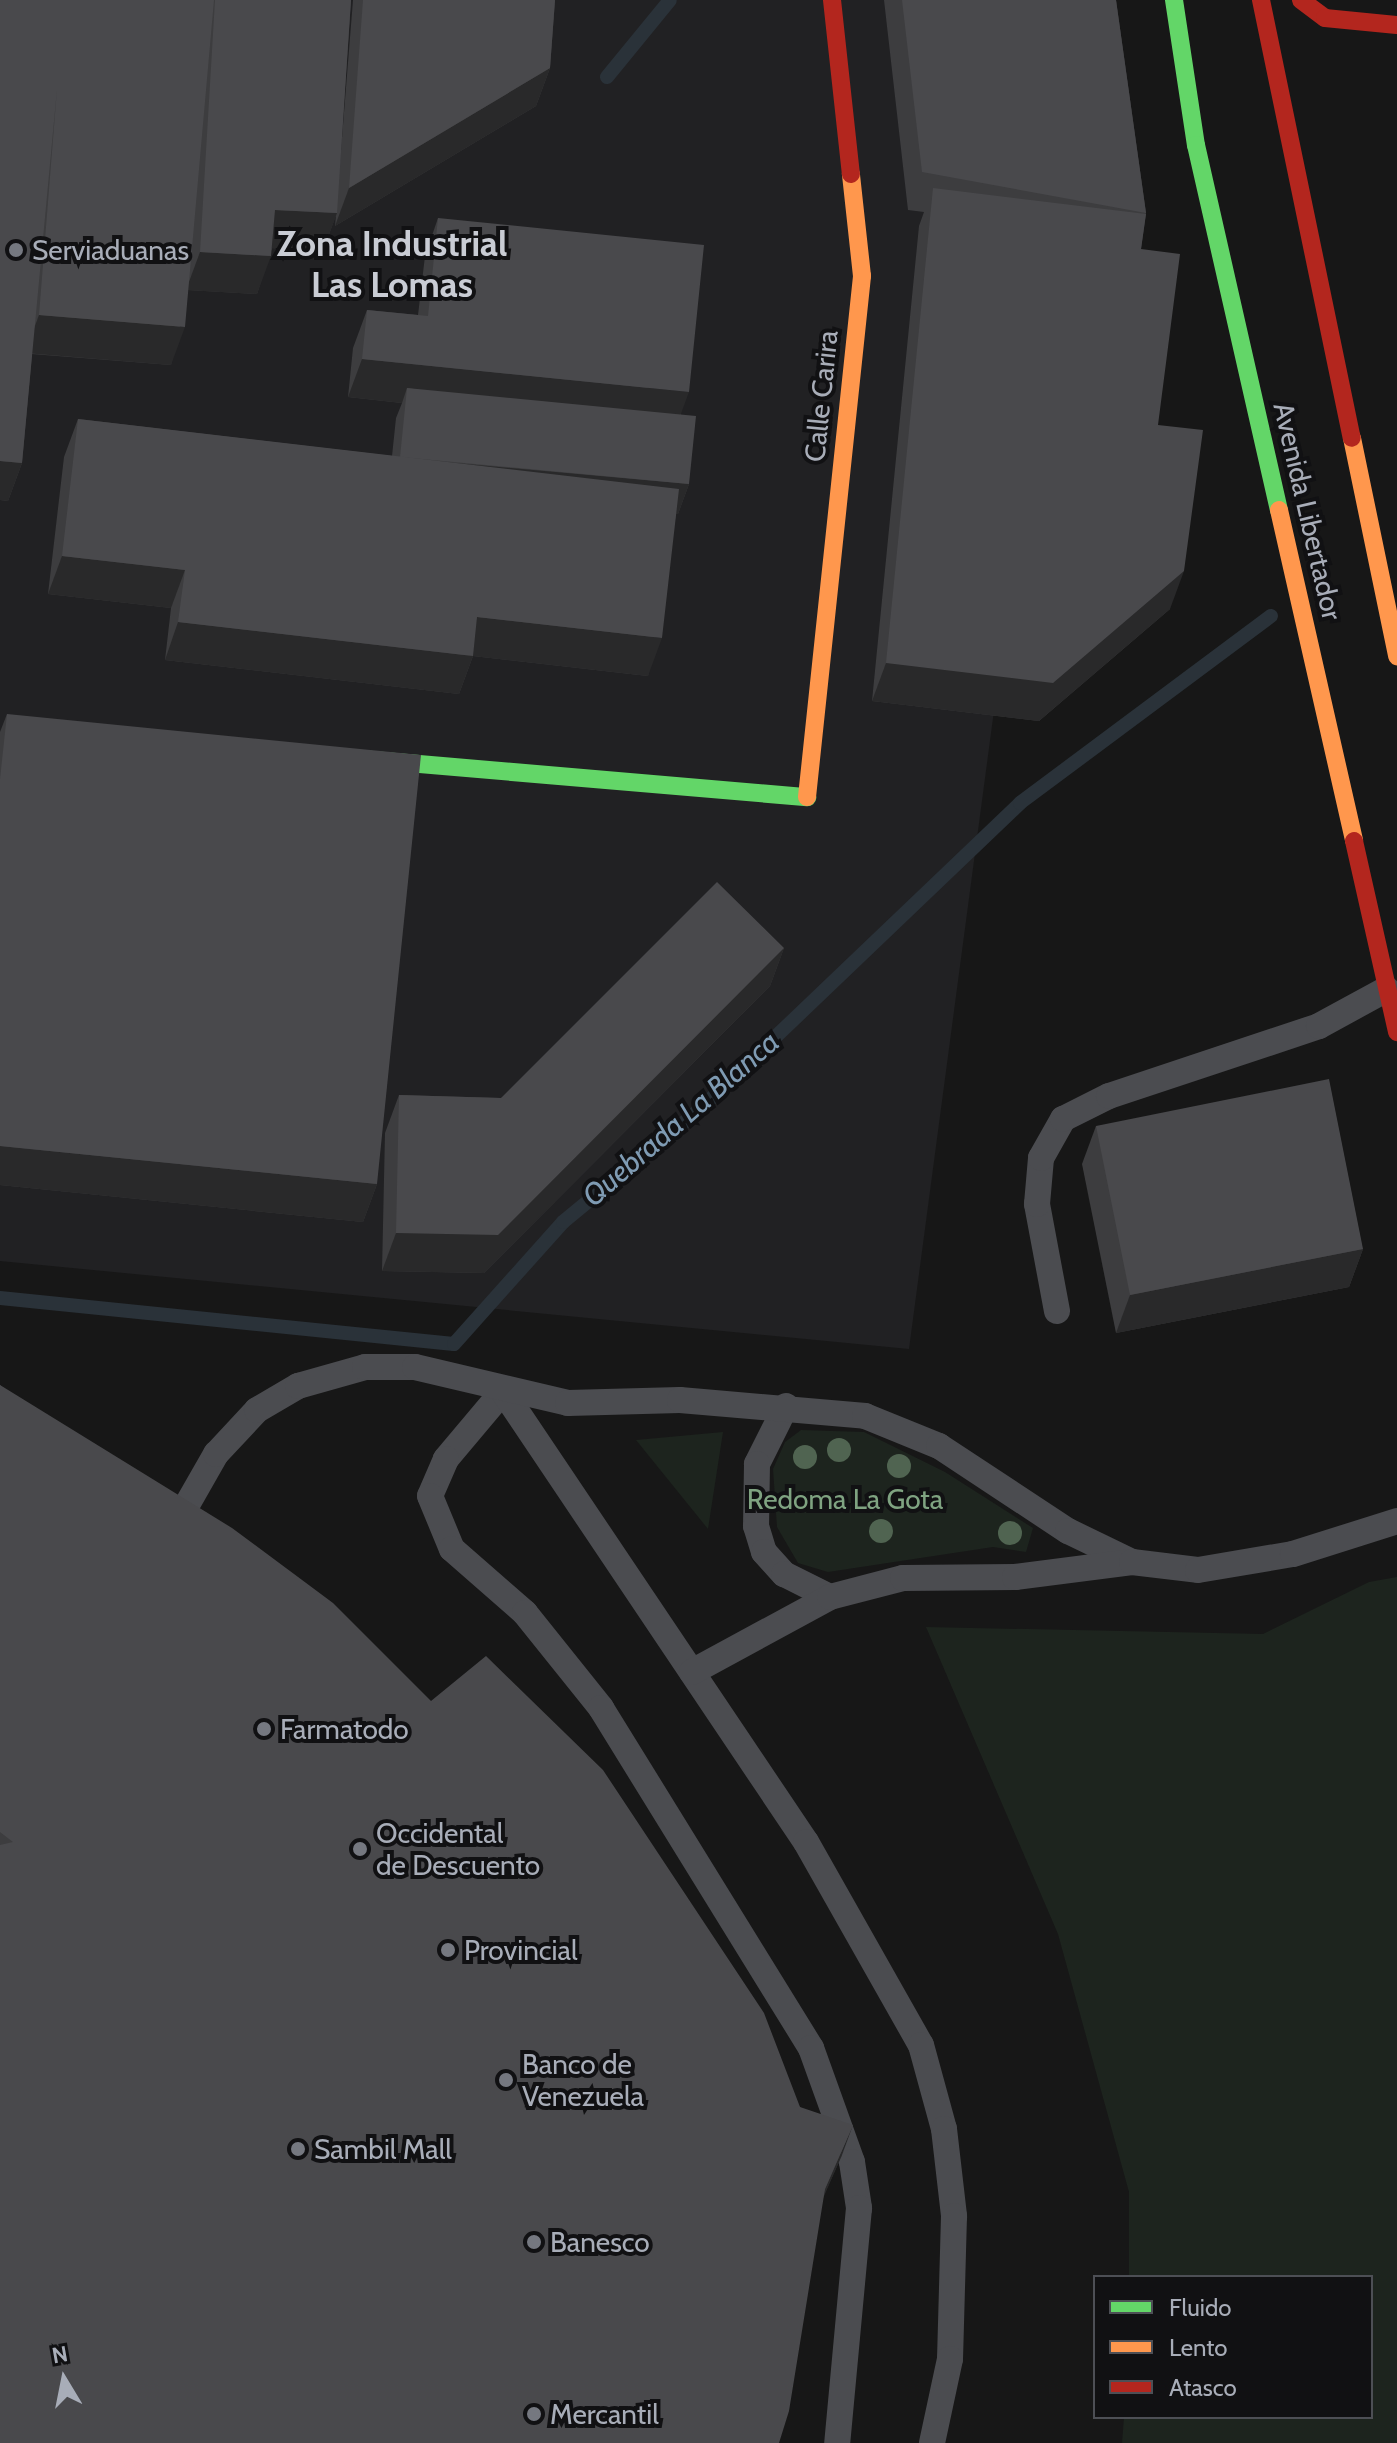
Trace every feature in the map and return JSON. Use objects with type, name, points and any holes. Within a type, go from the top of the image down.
[{"type":"main road","name":"Calle Carira","points":[[332,756],[807,798],[862,276],[832,0]]},
{"type":"main road","name":"Avenida Libertador","points":[[1174,0],[1196,145],[1397,1032]]},
{"type":"main road","name":"Avenida Libertador","points":[[1261,0],[1397,656]]},
{"type":"main road","points":[[1301,0],[1325,18],[1397,25]]},
{"type":"lane","points":[[1057,1311],[1037,1204],[1041,1158],[1063,1119],[1109,1096],[1319,1026],[1387,989]]},
{"type":"lane","points":[[180,1517],[216,1454],[257,1410],[298,1386],[365,1367],[415,1367],[503,1391],[568,1403],[786,1406],[865,1416],[939,1446],[1068,1531],[1132,1562]]},
{"type":"lane","points":[[503,1391],[806,1842],[921,2045],[944,2129],[954,2216],[950,2359],[932,2443]]},
{"type":"lane","points":[[503,1391],[446,1459],[430,1496],[452,1549],[525,1613],[601,1708],[811,2048],[852,2162],[859,2208],[837,2443]]},
{"type":"lane","points":[[786,1406],[757,1464],[756,1526],[764,1552],[784,1574],[830,1597]]},
{"type":"lane","points":[[692,1672],[830,1597],[903,1578],[1015,1577],[1132,1562],[1198,1570],[1293,1554],[1397,1521]]},
{"type":"shaded area","points":[[0,0],[1040,0],[1054,260],[909,1349],[0,1261]]},
{"type":"green space","name":"Redoma La Gota","points":[[801,1430],[864,1432],[945,1472],[1033,1528],[1026,1552],[993,1547],[828,1572],[798,1563],[777,1527],[773,1469],[785,1442]]},
{"type":"green space","points":[[723,1432],[708,1529],[636,1440]]},
{"type":"green space","points":[[1397,1577],[1397,2443],[1122,2443],[1124,2419],[1373,2419],[1373,2275],[1129,2275],[1129,2192],[1058,1934],[926,1627],[1263,1634],[1369,1582]]},
{"type":"building","points":[[0,0],[214,0],[185,327],[39,315],[57,89],[22,463],[0,461]]},
{"type":"building","points":[[215,0],[351,0],[337,213],[275,210],[271,256],[200,252]]},
{"type":"building","points":[[363,0],[555,0],[550,68],[349,188]]},
{"type":"building","points":[[902,0],[1116,0],[1146,213],[922,172]]},
{"type":"building","points":[[933,188],[1146,214],[1141,249],[1180,254],[1158,425],[1203,430],[1184,571],[1053,683],[886,663]]},
{"type":"building","points":[[438,218],[704,245],[689,392],[362,359],[367,310],[428,316]]},
{"type":"building","points":[[407,388],[696,416],[689,484],[400,457]]},
{"type":"building","points":[[78,419],[679,489],[662,638],[477,617],[473,656],[178,622],[185,570],[62,556]]},
{"type":"building","points":[[7,714],[421,755],[377,1184],[0,1146],[0,779]]},
{"type":"building","points":[[717,882],[784,948],[498,1235],[396,1233],[399,1095],[501,1098]]},
{"type":"building","points":[[1329,1079],[1363,1249],[1130,1295],[1096,1126]]},
{"type":"building","points":[[0,1385],[232,1528],[333,1603],[431,1701],[486,1656],[603,1770],[764,2013],[800,2107],[853,2125],[825,2189],[789,2411],[779,2443],[0,2443],[0,1845],[13,1842],[0,1832]]},
{"type":"waterway","points":[[607,77],[670,0]]},
{"type":"waterway","name":"Quebrada La Blanca","points":[[0,1298],[454,1344],[563,1222],[700,1109],[1020,803],[1271,616]]},
{"type":"traffic: fast","points":[[1174,0],[1196,145],[1279,510]]},
{"type":"traffic: fast","points":[[361,759],[807,797]]},
{"type":"traffic: slow","points":[[807,797],[862,276],[851,174]]},
{"type":"traffic: slow","points":[[1352,438],[1397,656]]},
{"type":"traffic: slow","points":[[1279,510],[1354,841]]},
{"type":"traffic: jam","points":[[832,0],[851,174]]},
{"type":"traffic: jam","points":[[1261,0],[1352,438]]},
{"type":"traffic: jam","points":[[1301,0],[1325,18],[1397,25]]},
{"type":"traffic: jam","points":[[1354,841],[1397,1032]]},
{"type":"place","name":"Serviaduanas","points":[[16,250]]},
{"type":"place","name":"Farmatodo","points":[[264,1729]]},
{"type":"place","name":"Occidental de Descuento","points":[[360,1849]]},
{"type":"place","name":"Provincial","points":[[448,1950]]},
{"type":"place","name":"Banco de Venezuela","points":[[506,2080]]},
{"type":"place","name":"Sambil Mall","points":[[298,2149]]},
{"type":"place","name":"Banesco","points":[[534,2242]]},
{"type":"place","name":"Mercantil","points":[[534,2414]]},
{"type":"district","name":"Zona Industrial Las Lomas","points":[[392,264]]}]
